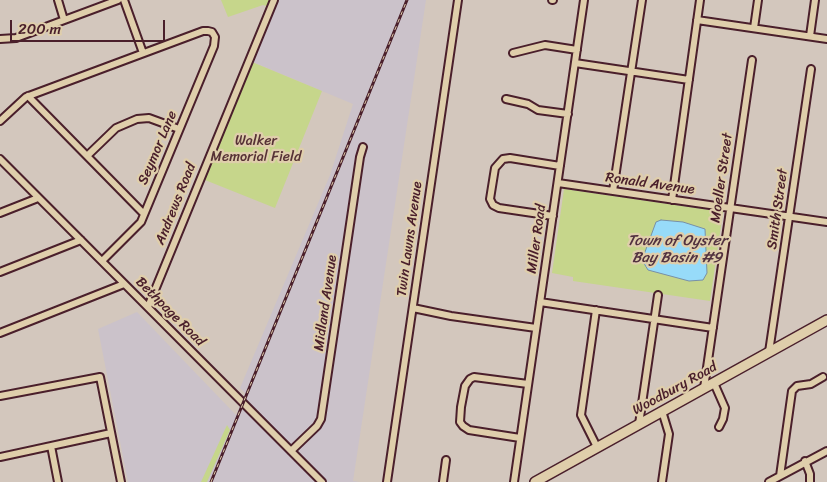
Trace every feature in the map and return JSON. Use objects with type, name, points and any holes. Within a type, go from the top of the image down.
[{"type":"main road","name":"Woodbury Road","points":[[536,482],[827,320]]},
{"type":"street","points":[[58,0],[64,20]]},
{"type":"street","points":[[0,39],[16,38],[118,0]]},
{"type":"street","points":[[0,121],[28,96],[144,53],[124,0]]},
{"type":"street","name":"Andrews Road","points":[[148,308],[274,0]]},
{"type":"street","name":"Twin Lawns Avenue","points":[[387,482],[458,0]]},
{"type":"street","name":"Miller Road","points":[[514,482],[584,0]]},
{"type":"street","points":[[614,191],[642,0]]},
{"type":"street","points":[[672,200],[700,0]]},
{"type":"street","points":[[754,28],[758,0]]},
{"type":"street","points":[[810,36],[815,0]]},
{"type":"street","points":[[697,20],[827,39]]},
{"type":"street","name":"Seymor Lane","points":[[102,261],[141,222],[214,46],[215,37],[208,30],[203,31],[144,53]]},
{"type":"street","points":[[513,53],[545,46],[577,50]]},
{"type":"street","name":"Moeller Street","points":[[704,388],[752,60]]},
{"type":"street","points":[[575,64],[689,80]]},
{"type":"street","name":"Smith Street","points":[[769,352],[811,69]]},
{"type":"street","points":[[28,96],[144,214]]},
{"type":"street","points":[[506,99],[528,104],[545,112],[568,114]]},
{"type":"street","points":[[87,156],[116,128],[137,119],[149,118],[179,129]]},
{"type":"street","name":"Midland Avenue","points":[[291,451],[317,426],[321,419],[360,157],[363,148]]},
{"type":"street","name":"Bethpage Road","points":[[0,159],[322,482]]},
{"type":"street","points":[[552,216],[498,208],[493,205],[490,200],[495,168],[503,159],[560,166]]},
{"type":"street","name":"Ronald Avenue","points":[[558,183],[827,222]]},
{"type":"street","points":[[0,213],[38,198]]},
{"type":"street","points":[[0,272],[81,240]]},
{"type":"street","points":[[0,333],[124,284]]},
{"type":"street","points":[[639,424],[658,295]]},
{"type":"street","points":[[540,302],[713,328]]},
{"type":"street","points":[[413,308],[451,316],[536,328]]},
{"type":"street","points":[[596,310],[581,415],[598,447]]},
{"type":"street","points":[[0,396],[100,377],[121,482]]},
{"type":"street","points":[[520,438],[469,430],[460,422],[461,407],[465,386],[474,377],[528,384]]},
{"type":"street","points":[[780,476],[792,391],[797,386],[811,384],[823,377]]},
{"type":"street","points":[[714,383],[725,408],[719,427]]},
{"type":"street","points":[[662,411],[669,434],[662,482]]},
{"type":"street","points":[[0,457],[111,433]]},
{"type":"street","points":[[51,446],[58,482]]},
{"type":"street","points":[[769,482],[827,451]]},
{"type":"street","points":[[443,482],[446,460]]},
{"type":"street","points":[[805,462],[810,474],[810,482]]},
{"type":"shaded area","points":[[278,0],[426,0],[353,481],[359,482],[128,482],[98,329],[137,312],[236,415],[245,393],[240,388],[330,175],[353,104],[253,62]]},
{"type":"green space","points":[[221,0],[270,0],[267,6],[263,5],[228,17]]},
{"type":"green space","name":"Walker Memorial Field","points":[[252,62],[322,91],[275,208],[200,178]]},
{"type":"green space","points":[[564,189],[723,212],[710,301],[573,281],[573,277],[552,273]]},
{"type":"green space","points":[[227,425],[230,430],[207,482],[201,482]]},
{"type":"water","name":"Town of Oyster Bay Basin #9","points":[[661,220],[683,222],[705,229],[707,273],[703,280],[689,281],[648,270],[642,260],[656,222]]},
{"type":"railway","points":[[211,482],[407,0]]}]
